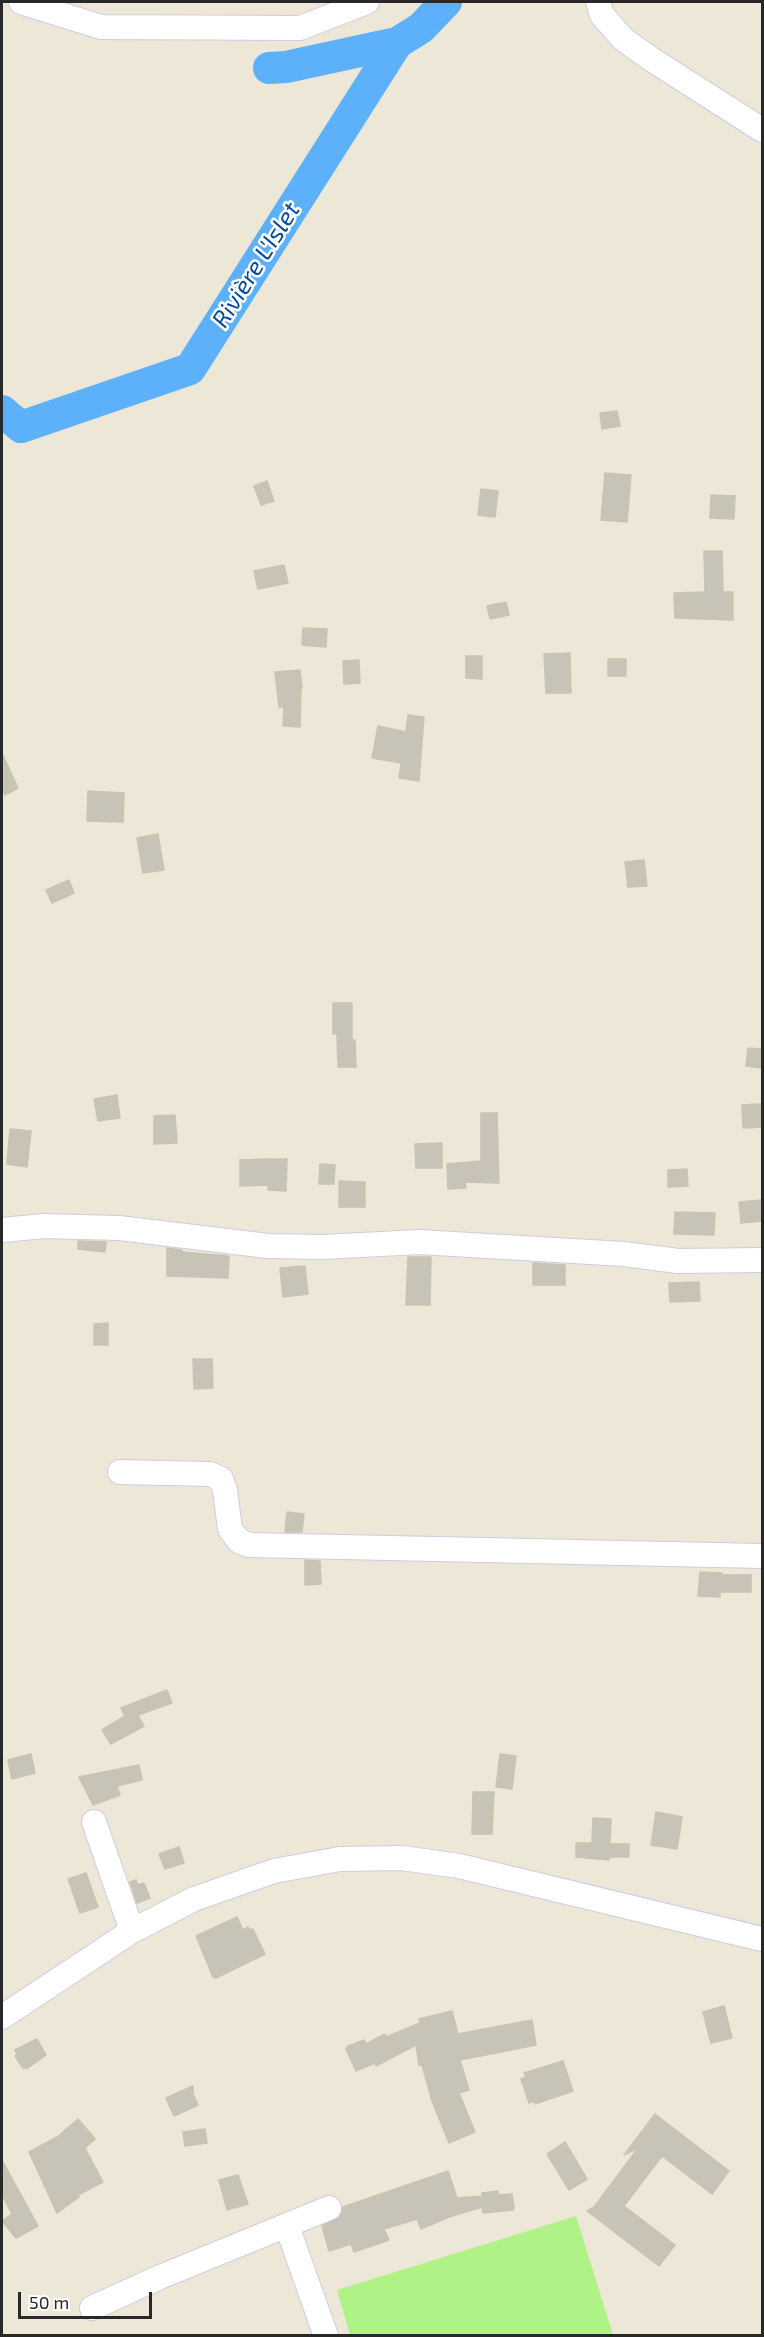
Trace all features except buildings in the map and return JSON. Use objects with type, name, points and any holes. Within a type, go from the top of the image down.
[{"type":"street","points":[[21,2],[101,27],[300,28],[367,2]]},
{"type":"street","points":[[598,2],[602,15],[624,39],[651,59],[762,130]]},
{"type":"street","points":[[2,1230],[44,1226],[119,1228],[268,1246],[333,1247],[418,1242],[624,1254],[678,1260],[762,1260]]},
{"type":"street","points":[[120,1472],[210,1474],[221,1479],[225,1490],[230,1528],[238,1541],[249,1545],[762,1556]]},
{"type":"street","points":[[94,1822],[132,1931]]},
{"type":"street","points":[[2,2017],[132,1931],[194,1899],[274,1871],[340,1859],[402,1858],[459,1866],[762,1939]]},
{"type":"street","points":[[92,2308],[160,2277],[328,2208]]},
{"type":"street","points":[[287,2226],[326,2336]]},
{"type":"green space","points":[[576,2216],[613,2335],[350,2335],[337,2290]]},
{"type":"waterway","name":"Rivière L'Islet","points":[[2,411],[21,427],[190,369],[397,43],[421,28],[446,2]]},
{"type":"waterway","points":[[269,68],[286,67],[397,43]]}]
